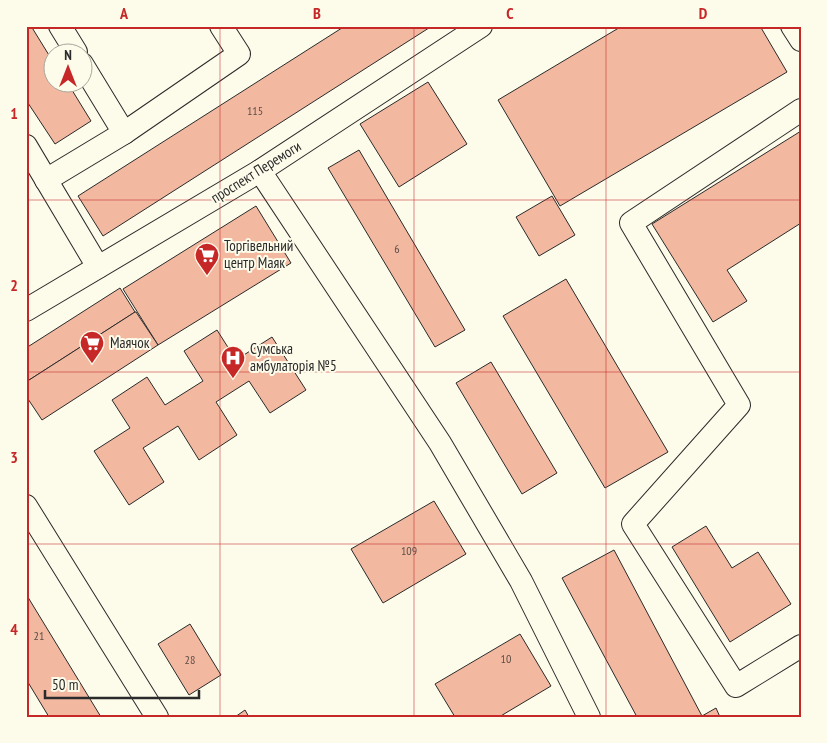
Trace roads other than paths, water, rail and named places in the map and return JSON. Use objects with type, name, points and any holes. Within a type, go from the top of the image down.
[{"type":"street","points":[[60,26],[70,42]]},
{"type":"street","points":[[46,180],[124,133],[239,54],[221,26]]},
{"type":"street","name":"проспект Перемоги","points":[[26,310],[260,171],[481,26]]},
{"type":"street","points":[[792,26],[801,40]]},
{"type":"street","points":[[92,80],[124,133]]},
{"type":"street","points":[[801,110],[631,222],[739,405],[633,524],[736,686],[801,646]]},
{"type":"street","points":[[26,146],[98,267]]},
{"type":"street","points":[[260,171],[440,443],[521,581],[589,717]]},
{"type":"street","points":[[26,506],[157,717]]},
{"type":"place","name":"Торгівельний центр Маяк","points":[[207,276]]},
{"type":"place","name":"Маячок","points":[[92,364]]},
{"type":"place","name":"Сумська амбулаторія №5","points":[[233,379]]}]
